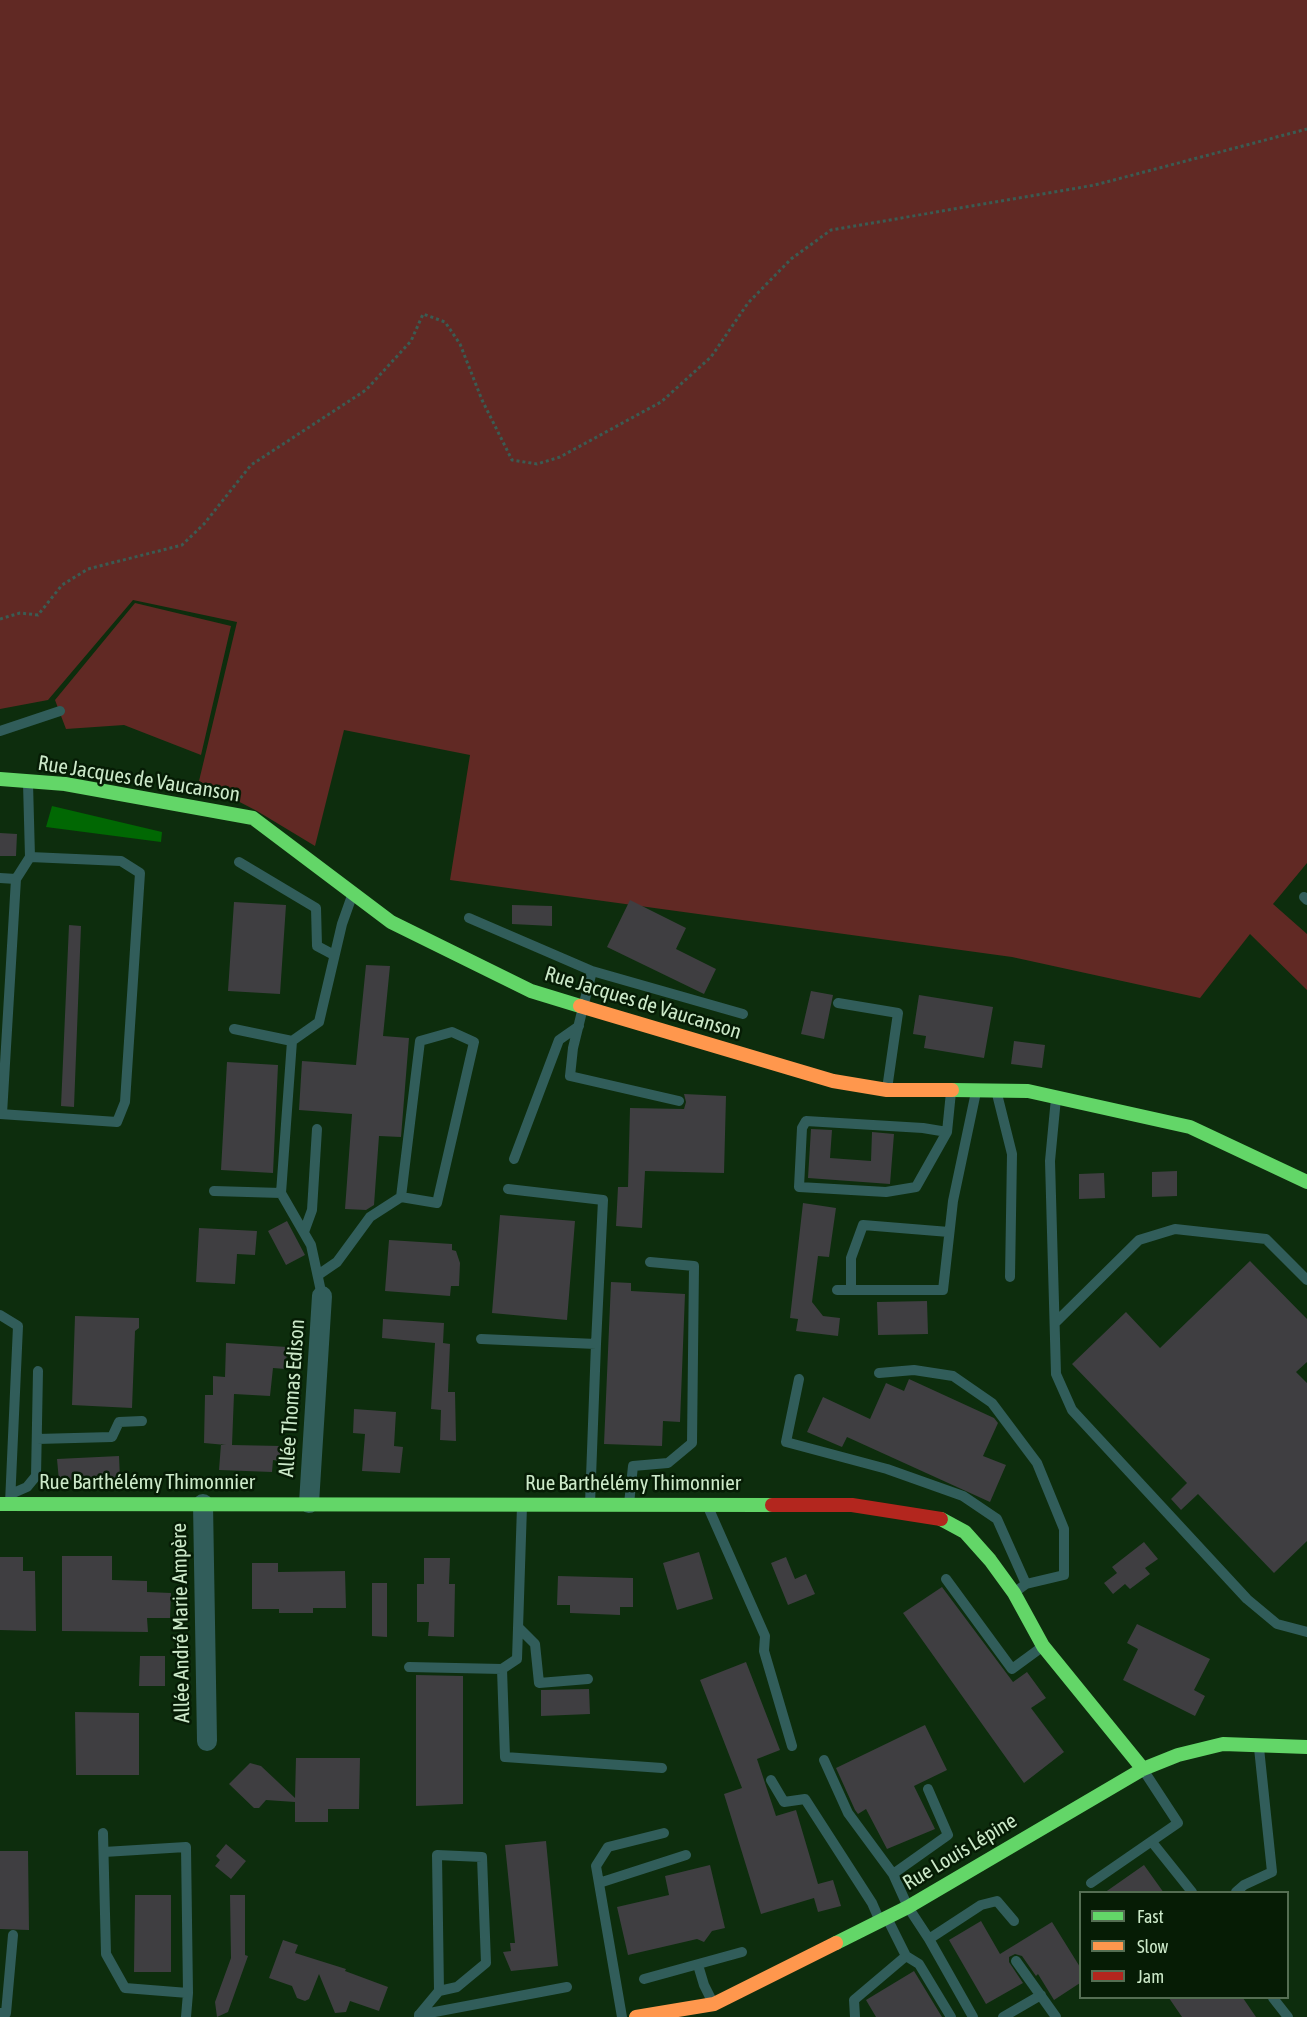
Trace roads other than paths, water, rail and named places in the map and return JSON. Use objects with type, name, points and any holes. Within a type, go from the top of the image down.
[{"type":"street","name":"Rue Jacques de Vaucanson","points":[[0,779],[65,784],[253,818],[402,928],[531,991],[833,1081],[887,1090],[1028,1091],[1190,1127],[1306,1181]]},
{"type":"street","name":"Allée Thomas Edison","points":[[309,1503],[322,1296]]},
{"type":"street","name":"Rue Barthélémy Thimonnier","points":[[7,1501],[203,1504],[852,1505],[936,1516],[965,1532],[990,1560],[1014,1593],[1043,1646],[1143,1769]]},
{"type":"street","name":"Allée André Marie Ampère","points":[[203,1504],[207,1741]]},
{"type":"street","name":"Rue Louis Lépine","points":[[636,2017],[714,2004],[908,1907],[1143,1769],[1178,1755],[1223,1744],[1307,1747]]},
{"type":"lane","points":[[0,731],[60,711]]},
{"type":"lane","points":[[28,782],[30,857],[16,879],[1,1114],[117,1122],[125,1102],[140,873],[121,861],[30,857]]},
{"type":"lane","points":[[239,862],[316,908],[318,946],[334,955]]},
{"type":"lane","points":[[0,878],[16,879]]},
{"type":"lane","points":[[234,1029],[292,1041],[319,1022],[334,955],[353,893]]},
{"type":"lane","points":[[469,918],[592,971],[743,1014]]},
{"type":"lane","points":[[592,971],[570,1076],[679,1101]]},
{"type":"lane","points":[[838,1003],[898,1013],[887,1090]]},
{"type":"lane","points":[[514,1159],[559,1040],[579,1026]]},
{"type":"lane","points":[[318,1275],[337,1262],[370,1217],[401,1197],[437,1203],[474,1042],[452,1032],[420,1041],[401,1197]]},
{"type":"lane","points":[[292,1041],[281,1193],[311,1245],[322,1296]]},
{"type":"lane","points":[[837,1290],[943,1290],[953,1201],[976,1091]]},
{"type":"lane","points":[[996,1091],[1012,1154],[1010,1277]]},
{"type":"lane","points":[[947,1132],[923,1128],[806,1120],[802,1128],[799,1186],[886,1192],[916,1187],[947,1132],[951,1092]]},
{"type":"lane","points":[[1056,1097],[1050,1161],[1056,1374],[1072,1410],[1247,1599],[1277,1624],[1307,1632]]},
{"type":"lane","points":[[304,1232],[312,1210],[317,1129]]},
{"type":"lane","points":[[508,1189],[603,1200],[590,1504]]},
{"type":"lane","points":[[214,1191],[281,1193]]},
{"type":"lane","points":[[851,1290],[851,1258],[863,1225],[949,1232]]},
{"type":"lane","points":[[1056,1322],[1139,1240],[1175,1229],[1266,1239],[1307,1280]]},
{"type":"lane","points":[[629,1504],[633,1466],[668,1463],[692,1443],[694,1266],[650,1262]]},
{"type":"lane","points":[[0,1315],[18,1326],[7,1501]]},
{"type":"lane","points":[[482,1339],[596,1344]]},
{"type":"lane","points":[[879,1373],[914,1370],[953,1376],[992,1403],[1037,1463],[1064,1529],[1065,1575],[1026,1584],[1014,1593]]},
{"type":"lane","points":[[7,1501],[36,1476],[38,1371]]},
{"type":"lane","points":[[799,1379],[786,1442],[887,1469],[963,1496],[997,1519],[1026,1584]]},
{"type":"lane","points":[[37,1439],[112,1437],[118,1422],[142,1421]]},
{"type":"lane","points":[[409,1666],[502,1669],[517,1659],[522,1504]]},
{"type":"lane","points":[[706,1504],[765,1635],[764,1651],[792,1746]]},
{"type":"lane","points":[[946,1579],[1012,1669],[1043,1646]]},
{"type":"lane","points":[[518,1627],[536,1644],[539,1683],[588,1679]]},
{"type":"lane","points":[[502,1669],[505,1757],[662,1768]]},
{"type":"lane","points":[[1238,1891],[1244,1885],[1272,1872],[1259,1744]]},
{"type":"lane","points":[[824,1760],[848,1813],[893,1874],[908,1907],[929,1939],[973,2017]]},
{"type":"lane","points":[[1091,1883],[1178,1823],[1143,1769]]},
{"type":"lane","points":[[771,1780],[784,1802],[805,1799],[906,1956],[919,1964],[951,2017]]},
{"type":"lane","points":[[893,1874],[948,1835],[928,1790]]},
{"type":"lane","points":[[103,1833],[106,1954],[126,1988],[188,1993]]},
{"type":"lane","points":[[622,2017],[596,1866],[608,1847],[664,1833]]},
{"type":"lane","points":[[1152,1842],[1190,1891]]},
{"type":"lane","points":[[104,1852],[186,1847],[188,1993],[186,2017]]},
{"type":"lane","points":[[419,2016],[439,1991],[457,1987],[486,1963],[482,1857],[436,1855],[439,1991]]},
{"type":"lane","points":[[599,1883],[686,1855]]},
{"type":"lane","points":[[929,1939],[981,1905],[998,1901],[1014,1921]]},
{"type":"lane","points":[[0,2013],[6,2013],[13,1935]]},
{"type":"lane","points":[[644,1979],[742,1953]]},
{"type":"lane","points":[[855,2017],[854,2000],[906,1956]]},
{"type":"lane","points":[[1016,1961],[1056,2017]]},
{"type":"lane","points":[[698,1965],[704,1985],[714,2004]]},
{"type":"lane","points":[[419,2016],[567,1987]]},
{"type":"lane","points":[[1003,2017],[1041,1995]]},
{"type":"lane","points":[[1274,1999],[1288,2017]]}]
